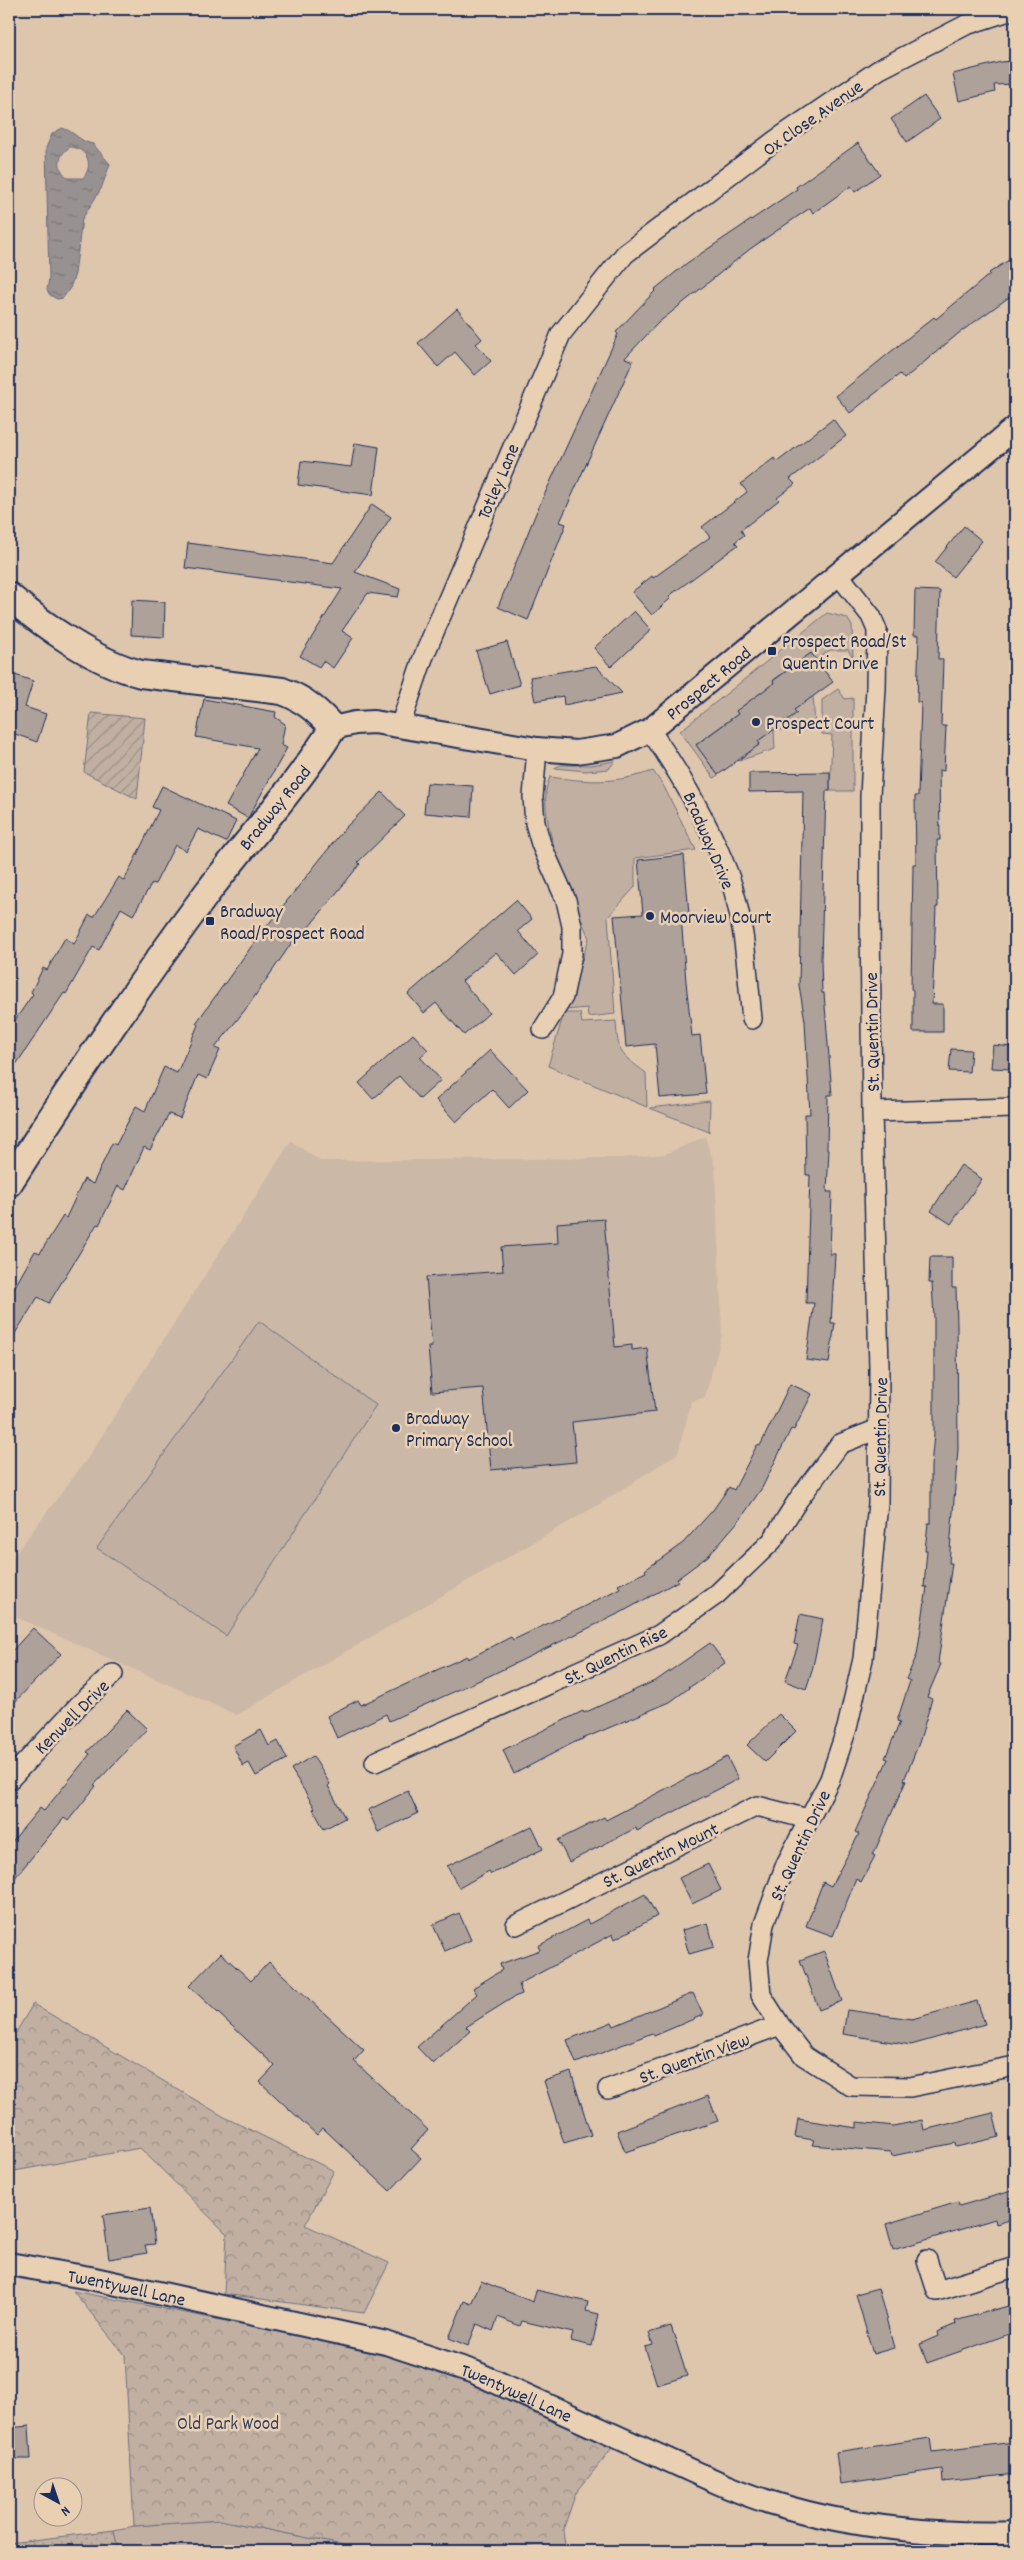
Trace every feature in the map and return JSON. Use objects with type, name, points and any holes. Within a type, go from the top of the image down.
[{"type":"main road","points":[[9,596],[31,615],[119,668],[141,674],[282,691],[296,696],[317,709],[333,728]]},
{"type":"main road","name":"Bradway Road","points":[[9,1183],[129,1000],[236,855],[313,760],[333,728]]},
{"type":"street","name":"Ox Close Avenue","points":[[625,254],[777,140],[880,69],[966,25],[1015,9]]},
{"type":"street","name":"Totley Lane","points":[[400,726],[427,649],[561,334],[625,254]]},
{"type":"street","name":"Prospect Road","points":[[333,728],[355,722],[374,722],[537,749],[576,752],[617,746],[650,730],[1015,428]]},
{"type":"street","name":"St. Quentin Drive","points":[[839,575],[871,616],[877,630],[870,796],[872,1112],[879,1367],[878,1503],[862,1659],[847,1728],[830,1779],[786,1864],[764,1924],[758,1960],[761,1995],[780,2025],[804,2056],[852,2086],[910,2087],[1015,2066]]},
{"type":"street","name":"Bradway Drive","points":[[650,730],[692,794],[728,875],[743,934],[752,1020]]},
{"type":"street","points":[[537,749],[533,797],[535,823],[541,844],[566,900],[572,926],[572,954],[563,997],[543,1029]]},
{"type":"street","points":[[872,1112],[1015,1108]]},
{"type":"street","name":"St. Quentin Rise","points":[[375,1762],[659,1635],[716,1595],[772,1541],[798,1500],[840,1444],[878,1429]]},
{"type":"street","name":"Kenwell Drive","points":[[9,1780],[79,1705],[113,1674]]},
{"type":"street","name":"St. Quentin Mount","points":[[516,1925],[757,1806],[808,1819]]},
{"type":"street","name":"St. Quentin View","points":[[608,2089],[780,2025]]},
{"type":"street","points":[[927,2260],[937,2290],[1015,2267]]},
{"type":"street","name":"Twentywell Lane","points":[[9,2264],[110,2283],[386,2343],[431,2356],[474,2372],[728,2486],[778,2505],[814,2514],[900,2528],[946,2533],[1015,2533]]},
{"type":"shaded area","name":"Bradway Primary School","points":[[705,1137],[715,1166],[722,1335],[705,1397],[691,1402],[678,1453],[598,1505],[237,1715],[9,1614],[9,1565],[13,1557],[87,1459],[291,1141],[320,1161],[620,1158],[665,1154]]},
{"type":"green space","points":[[827,613],[847,618],[852,626],[853,658],[848,650],[830,650],[816,660],[811,653],[773,680],[774,683],[736,711],[738,714],[696,744],[718,775],[714,778],[680,731]]},
{"type":"green space","points":[[838,689],[845,699],[853,698],[853,791],[830,791],[832,735],[822,734],[822,700]]},
{"type":"green space","points":[[813,696],[815,725],[812,730],[774,730],[775,749],[738,761],[760,744],[758,741],[796,713],[794,710]]},
{"type":"green space","points":[[91,713],[145,718],[137,799],[84,772]]},
{"type":"green space","points":[[615,761],[609,769],[586,771],[554,768],[561,765],[591,765]]},
{"type":"green space","points":[[653,771],[663,785],[696,850],[635,858],[635,887],[608,917],[615,1014],[588,1017],[587,1008],[566,1010],[589,938],[565,881],[550,834],[546,812],[546,792],[550,777],[602,781],[626,778]]},
{"type":"green space","points":[[564,1013],[580,1013],[582,1023],[616,1021],[618,1041],[622,1052],[646,1073],[647,1107],[548,1066]]},
{"type":"green space","points":[[710,1101],[709,1132],[650,1108]]},
{"type":"green space","points":[[259,1321],[376,1405],[226,1636],[97,1548]]},
{"type":"green space","points":[[33,2004],[226,2118],[334,2171],[305,2225],[389,2263],[364,2313],[224,2294],[227,2234],[140,2148],[9,2172],[9,2044]]},
{"type":"green space","name":"Old Park Wood","points":[[73,2291],[282,2332],[387,2356],[457,2378],[612,2448],[576,2493],[563,2530],[566,2551],[372,2551],[220,2520],[134,2526],[125,2355]]},
{"type":"green space","points":[[220,2520],[372,2551],[118,2551],[114,2530],[134,2526]]},
{"type":"green space","points":[[114,2530],[118,2551],[9,2551],[9,2543]]},
{"type":"water","points":[[62,128],[66,129],[84,141],[93,144],[110,164],[101,189],[82,219],[75,274],[70,288],[63,298],[57,299],[50,295],[47,290],[49,278],[46,148],[52,134]],"holes":[[[70,147],[76,148],[85,154],[87,158],[88,168],[83,178],[69,178],[60,167],[61,158],[66,150]]]},
{"type":"building","points":[[1015,61],[1015,84],[994,85],[995,92],[959,101],[953,74],[1001,62]]},
{"type":"building","points":[[924,96],[940,119],[907,142],[891,119]]},
{"type":"building","points":[[858,143],[880,174],[855,192],[851,186],[813,213],[810,208],[750,249],[658,323],[625,358],[633,361],[560,522],[566,524],[528,620],[498,607],[536,513],[618,334],[616,332],[655,289],[687,263],[797,189],[796,187]]},
{"type":"building","points":[[1015,256],[1015,293],[959,333],[904,379],[900,374],[850,413],[836,396],[934,317],[936,319],[989,273]]},
{"type":"building","points":[[457,309],[482,339],[476,344],[491,361],[475,375],[455,352],[438,367],[418,343]]},
{"type":"building","points":[[833,419],[846,436],[790,479],[795,484],[777,498],[779,500],[741,530],[744,535],[735,542],[738,545],[669,596],[671,598],[652,615],[632,592],[652,576],[653,578],[710,537],[702,527],[747,492],[741,484],[774,458],[777,462]]},
{"type":"building","points":[[355,443],[379,447],[373,495],[298,485],[301,461],[351,467]]},
{"type":"building","points":[[372,504],[391,517],[355,572],[400,589],[398,597],[368,593],[342,631],[353,638],[333,668],[323,661],[319,667],[300,656],[342,589],[185,568],[188,543],[333,563]]},
{"type":"building","points":[[964,526],[982,541],[953,577],[935,562]]},
{"type":"building","points":[[915,590],[940,591],[938,659],[943,659],[941,726],[946,726],[944,771],[939,770],[940,840],[937,840],[938,907],[936,907],[932,1004],[943,1004],[943,1032],[913,1032],[913,990],[911,989],[913,864],[916,864],[915,796],[918,796],[921,703],[917,702],[919,635],[914,635]]},
{"type":"building","points":[[132,600],[165,602],[164,637],[131,635]]},
{"type":"building","points":[[634,611],[651,630],[611,667],[594,648]]},
{"type":"building","points":[[507,642],[520,685],[490,694],[476,651]]},
{"type":"building","name":"Prospect Court","points":[[811,653],[833,682],[794,710],[797,713],[758,741],[760,744],[718,775],[696,745],[738,714],[736,711]]},
{"type":"building","points":[[596,666],[622,693],[564,705],[563,696],[535,701],[530,677]]},
{"type":"building","points":[[9,673],[33,681],[25,707],[46,714],[37,742],[15,734],[12,744],[9,743]]},
{"type":"building","points":[[204,699],[276,712],[275,717],[285,724],[281,745],[287,748],[248,818],[226,806],[258,748],[196,737]]},
{"type":"building","points":[[830,772],[830,791],[826,791],[821,959],[822,993],[824,993],[832,1095],[828,1095],[827,1149],[829,1149],[827,1192],[832,1192],[830,1254],[835,1254],[831,1323],[835,1323],[829,1363],[806,1360],[814,1303],[806,1303],[810,1175],[806,1175],[805,1114],[810,1114],[805,1021],[799,985],[803,791],[749,792],[749,773]]},
{"type":"building","points":[[427,783],[473,786],[471,817],[424,813]]},
{"type":"building","points":[[162,786],[236,821],[226,842],[198,829],[186,851],[175,845],[155,884],[152,883],[133,915],[121,908],[99,950],[93,947],[66,994],[64,993],[9,1075],[9,1029],[33,994],[31,992],[43,968],[47,970],[65,938],[74,944],[89,915],[94,917],[119,877],[124,881],[159,810],[152,807]]},
{"type":"building","points":[[382,792],[405,816],[358,862],[360,864],[296,943],[293,941],[248,1006],[215,1048],[220,1050],[207,1079],[198,1075],[180,1118],[169,1114],[150,1150],[144,1147],[125,1190],[118,1186],[99,1225],[97,1224],[49,1303],[38,1297],[9,1343],[9,1297],[35,1251],[40,1253],[63,1216],[66,1218],[84,1179],[93,1184],[112,1143],[116,1145],[136,1106],[145,1111],[164,1067],[177,1073],[198,1025],[196,1023],[259,936],[345,828]]},
{"type":"building","points":[[684,855],[689,914],[681,915],[686,982],[692,1036],[700,1035],[706,1094],[660,1098],[655,1044],[626,1047],[614,916],[643,914],[638,860]]},
{"type":"building","points":[[516,900],[532,919],[518,931],[538,955],[516,975],[496,952],[462,981],[489,1013],[464,1035],[436,1003],[424,1013],[408,994]]},
{"type":"building","points":[[413,1034],[428,1050],[420,1057],[441,1080],[420,1099],[399,1076],[373,1099],[359,1083]]},
{"type":"building","points":[[993,1045],[1013,1047],[1011,1069],[991,1068]]},
{"type":"building","points":[[951,1049],[971,1050],[969,1072],[949,1071]]},
{"type":"building","points":[[490,1050],[528,1090],[509,1108],[492,1089],[456,1122],[436,1100]]},
{"type":"building","points":[[961,1165],[982,1179],[951,1224],[931,1211]]},
{"type":"building","points":[[604,1219],[615,1347],[632,1345],[632,1350],[647,1348],[655,1412],[572,1422],[576,1462],[491,1470],[483,1388],[432,1392],[428,1347],[432,1347],[426,1277],[503,1271],[501,1247],[558,1243],[557,1223]]},
{"type":"building","points":[[930,1257],[952,1257],[952,1288],[956,1288],[958,1449],[949,1563],[952,1563],[938,1663],[941,1664],[927,1697],[932,1699],[919,1743],[904,1780],[906,1781],[873,1855],[875,1856],[861,1882],[856,1879],[833,1936],[806,1926],[823,1882],[831,1886],[859,1834],[855,1832],[888,1759],[885,1758],[900,1722],[897,1721],[910,1681],[906,1679],[917,1655],[927,1587],[924,1587],[927,1550],[925,1550],[928,1523],[931,1523],[931,1466],[934,1435],[934,1318],[932,1283],[929,1283]]},
{"type":"building","points":[[790,1384],[812,1394],[794,1430],[791,1429],[762,1488],[741,1518],[708,1556],[677,1579],[678,1581],[622,1612],[491,1675],[389,1721],[386,1714],[337,1738],[327,1716],[358,1700],[361,1705],[467,1656],[468,1659],[511,1637],[513,1640],[585,1606],[620,1588],[618,1585],[646,1572],[645,1570],[683,1543],[713,1510],[729,1487],[734,1490],[757,1445],[760,1446]]},
{"type":"building","points":[[800,1614],[823,1619],[812,1671],[806,1689],[785,1681],[798,1645],[794,1644]]},
{"type":"building","points":[[33,1628],[61,1654],[9,1708],[9,1654]]},
{"type":"building","points":[[710,1643],[725,1663],[690,1687],[688,1686],[689,1688],[670,1702],[573,1743],[514,1774],[503,1750],[583,1711],[584,1713],[657,1680]]},
{"type":"building","points":[[127,1710],[147,1729],[94,1785],[96,1786],[68,1821],[64,1818],[9,1885],[9,1845],[40,1808],[44,1811],[90,1754],[87,1752]]},
{"type":"building","points":[[779,1714],[796,1731],[765,1762],[747,1745]]},
{"type":"building","points":[[261,1730],[269,1746],[278,1741],[287,1759],[256,1776],[249,1763],[243,1766],[233,1746]]},
{"type":"building","points":[[313,1756],[330,1784],[328,1786],[345,1818],[324,1829],[313,1809],[315,1808],[291,1769]]},
{"type":"building","points":[[727,1757],[738,1779],[637,1831],[636,1828],[569,1862],[558,1840],[604,1817],[606,1820]]},
{"type":"building","points":[[408,1791],[418,1813],[378,1832],[368,1810]]},
{"type":"building","points":[[532,1826],[543,1849],[491,1874],[489,1871],[459,1888],[447,1866]]},
{"type":"building","points":[[708,1864],[721,1890],[692,1904],[679,1878]]},
{"type":"building","points":[[645,1894],[657,1916],[615,1939],[613,1934],[519,1984],[522,1994],[466,2027],[470,2031],[433,2064],[417,2047],[477,1994],[473,1988],[502,1970],[500,1964],[540,1950],[538,1946],[587,1920],[589,1924]]},
{"type":"building","points":[[459,1913],[471,1940],[445,1951],[433,1925]]},
{"type":"building","points":[[708,1923],[714,1947],[689,1954],[682,1930]]},
{"type":"building","points":[[824,1951],[842,2001],[819,2010],[800,1960]]},
{"type":"building","points":[[221,1953],[251,1981],[269,1962],[364,2050],[354,2061],[428,2130],[411,2149],[421,2158],[390,2191],[323,2128],[317,2135],[260,2082],[275,2066],[189,1986]]},
{"type":"building","points":[[693,1993],[703,2015],[654,2036],[652,2033],[576,2063],[567,2040],[612,2022],[614,2026]]},
{"type":"building","points":[[977,2001],[985,2024],[911,2045],[843,2034],[847,2010],[912,2019]]},
{"type":"building","points":[[571,2072],[591,2135],[564,2143],[544,2081]]},
{"type":"building","points":[[708,2096],[718,2121],[625,2152],[617,2131]]},
{"type":"building","points":[[993,2113],[999,2137],[956,2147],[955,2143],[892,2156],[891,2152],[812,2145],[814,2140],[795,2137],[798,2119],[857,2128],[857,2122],[894,2126],[922,2120],[924,2130]]},
{"type":"building","points":[[1012,2191],[1015,2203],[1015,2218],[996,2224],[995,2219],[893,2250],[886,2224],[958,2202],[959,2206]]},
{"type":"building","points":[[150,2208],[155,2244],[145,2245],[147,2253],[109,2259],[103,2215]]},
{"type":"building","points":[[481,2281],[533,2302],[536,2290],[588,2302],[586,2311],[599,2314],[592,2346],[571,2341],[573,2333],[522,2321],[520,2326],[498,2317],[493,2331],[477,2324],[468,2346],[449,2338],[464,2301],[471,2304]]},
{"type":"building","points":[[878,2288],[894,2348],[873,2354],[856,2294]]},
{"type":"building","points":[[1015,2304],[1015,2332],[927,2363],[920,2344],[938,2336],[937,2332],[956,2324],[955,2321]]},
{"type":"building","points":[[671,2326],[687,2376],[657,2385],[645,2347],[653,2345],[649,2333]]},
{"type":"building","points":[[29,2426],[31,2459],[9,2459],[9,2428]]},
{"type":"building","points":[[930,2438],[932,2452],[1015,2442],[1015,2474],[943,2482],[942,2469],[840,2484],[836,2452]]},
{"type":"place","name":"Prospect Road/St Quentin Drive","points":[[772,651]]},
{"type":"place","name":"Prospect Court","points":[[756,722]]},
{"type":"place","name":"Moorview Court","points":[[650,916]]},
{"type":"place","name":"Bradway Road/Prospect Road","points":[[210,921]]},
{"type":"place","name":"Bradway Primary School","points":[[396,1428]]}]
